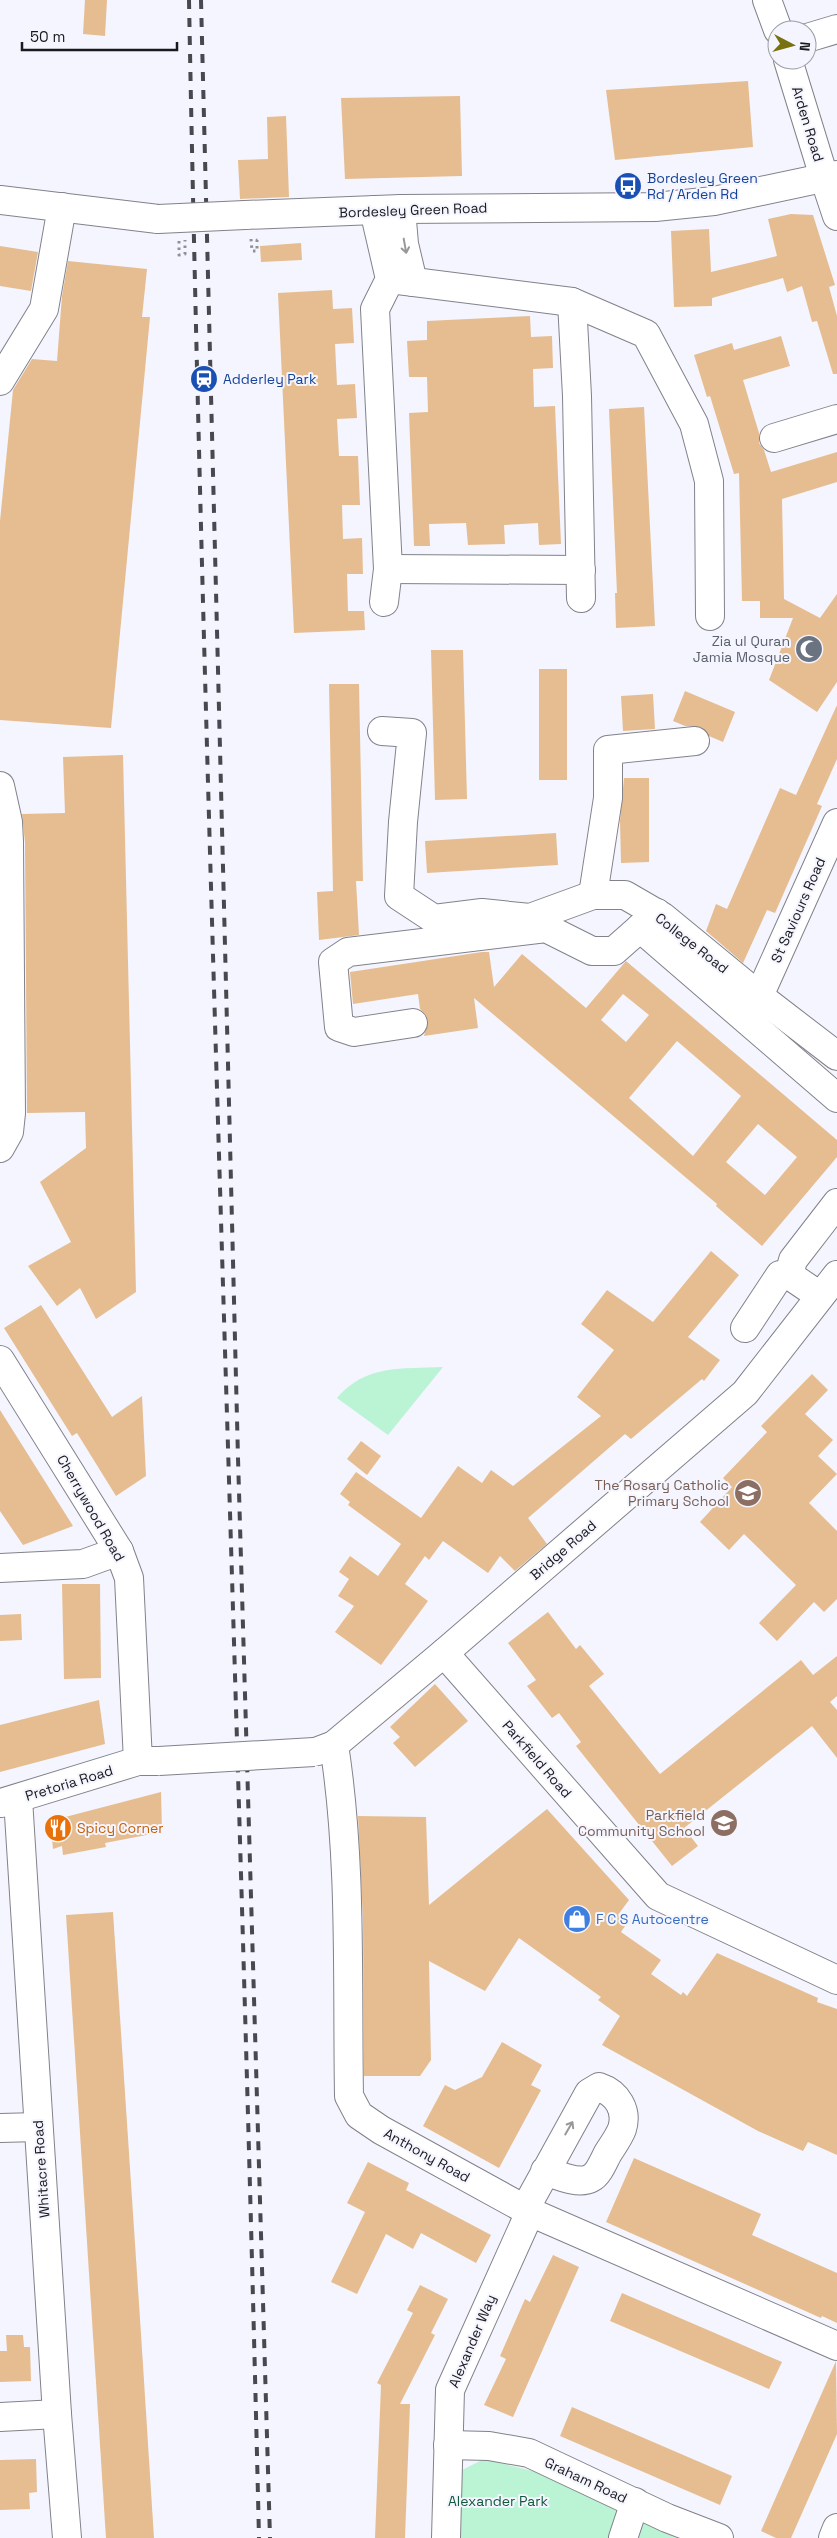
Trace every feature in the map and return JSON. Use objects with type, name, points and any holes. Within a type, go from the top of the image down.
[{"type":"street","points":[[767,0],[774,20]]},
{"type":"street","points":[[817,35],[837,29]]},
{"type":"street","name":"Arden Road","points":[[792,70],[833,174],[837,216]]},
{"type":"street","name":"Bordesley Green Road","points":[[0,200],[243,227],[401,208],[654,207],[714,201],[833,174]]},
{"type":"street","points":[[0,381],[44,309],[62,207]]},
{"type":"street","points":[[384,602],[388,569],[375,309],[401,281],[404,244],[401,208]]},
{"type":"street","points":[[374,210],[401,281]]},
{"type":"street","points":[[401,281],[572,302],[646,334],[694,424],[709,481],[710,616]]},
{"type":"street","points":[[572,302],[577,396],[581,598]]},
{"type":"street","points":[[774,438],[837,419]]},
{"type":"street","points":[[388,569],[580,570]]},
{"type":"street","name":"College Road","points":[[382,731],[412,733],[403,822],[399,896],[434,919],[482,913],[530,918],[593,895],[625,895],[648,921],[759,996],[837,1056]]},
{"type":"street","points":[[593,895],[608,798],[608,750],[695,741]]},
{"type":"street","points":[[0,786],[8,822],[9,842],[10,1113],[8,1132],[0,1148]]},
{"type":"street","name":"St Saviours Road","points":[[759,996],[837,823]]},
{"type":"street","points":[[412,1022],[354,1032],[338,1027],[332,962],[340,955],[348,952],[546,928],[592,951],[614,951],[648,921],[837,1098]]},
{"type":"street","points":[[789,1275],[793,1260],[837,1203]]},
{"type":"street","name":"Bridge Road","points":[[324,1749],[444,1653],[745,1393],[837,1274]]},
{"type":"street","points":[[745,1328],[780,1275],[789,1275],[820,1296]]},
{"type":"street","name":"Cherrywood Road","points":[[0,1360],[119,1551],[129,1578],[149,1761]]},
{"type":"street","points":[[0,1568],[83,1564],[119,1551]]},
{"type":"street","name":"Parkfield Road","points":[[444,1653],[658,1896],[837,1980]]},
{"type":"street","points":[[149,1761],[324,1749]]},
{"type":"street","name":"Anthony Road","points":[[324,1749],[340,1785],[347,1918],[349,2096],[359,2115],[381,2130],[527,2210],[837,2346]]},
{"type":"street","name":"Pretoria Road","points":[[9,1801],[149,1761]]},
{"type":"street","name":"Whitacre Road","points":[[9,1801],[38,2127],[67,2538]]},
{"type":"street","points":[[0,2128],[38,2127]]},
{"type":"street","name":"Alexander Way","points":[[446,2538],[450,2390],[545,2171]]},
{"type":"street","points":[[0,2417],[57,2414]]},
{"type":"street","name":"Graham Road","points":[[448,2446],[489,2446],[529,2453],[667,2518],[719,2538]]},
{"type":"street","points":[[623,2538],[635,2502]]},
{"type":"street","points":[[833,2538],[837,2528]]},
{"type":"path","points":[[243,227],[251,239],[252,252],[257,251]]},
{"type":"green space","points":[[443,1367],[388,1435],[337,1398],[348,1387],[372,1374],[386,1370]]},
{"type":"green space","name":"Alexander Park","points":[[484,2459],[549,2475],[676,2538],[461,2538],[462,2470]]},
{"type":"building","points":[[85,0],[107,0],[105,36],[83,34]]},
{"type":"building","points":[[748,81],[753,147],[615,160],[606,90]]},
{"type":"building","points":[[460,96],[462,176],[345,179],[341,98]]},
{"type":"building","points":[[286,116],[289,197],[240,199],[238,160],[268,159],[267,117]]},
{"type":"building","points":[[791,214],[813,215],[835,285],[829,287],[837,316],[837,374],[833,374],[817,321],[812,322],[802,286],[787,292],[783,278],[712,298],[712,306],[674,307],[671,231],[709,229],[711,272],[777,256],[768,219]]},
{"type":"building","points":[[301,243],[302,260],[261,262],[260,246]]},
{"type":"building","points":[[0,246],[38,252],[31,291],[0,286]]},
{"type":"building","points":[[68,261],[147,269],[142,317],[150,317],[111,728],[0,720],[0,521],[13,390],[32,359],[57,361],[62,296]]},
{"type":"building","points":[[332,290],[333,309],[352,308],[354,343],[335,344],[337,385],[355,384],[357,418],[337,419],[339,456],[358,456],[360,505],[342,505],[343,539],[362,538],[363,574],[347,574],[348,611],[364,611],[365,630],[294,633],[278,293]]},
{"type":"building","points":[[530,316],[531,337],[552,336],[553,368],[533,369],[534,407],[555,406],[561,544],[539,545],[538,523],[504,525],[505,544],[468,545],[466,523],[429,524],[430,546],[414,546],[409,413],[428,412],[427,377],[409,377],[407,341],[427,340],[427,321]]},
{"type":"building","points":[[781,336],[790,366],[743,380],[759,433],[759,443],[764,450],[771,472],[837,452],[837,482],[782,499],[784,599],[820,618],[837,594],[837,682],[817,712],[769,680],[793,618],[760,618],[760,601],[742,601],[739,473],[734,474],[710,396],[707,397],[694,355],[732,343],[734,350]]},
{"type":"building","points":[[644,407],[655,626],[616,628],[615,593],[617,593],[609,409]]},
{"type":"building","points":[[431,650],[463,650],[467,799],[435,800]]},
{"type":"building","points":[[539,669],[567,669],[567,780],[539,780]]},
{"type":"building","points":[[329,684],[359,684],[363,881],[356,881],[359,935],[319,940],[317,892],[333,891]]},
{"type":"building","points":[[685,691],[735,712],[723,742],[709,736],[701,727],[685,726],[673,721]]},
{"type":"building","points":[[653,694],[655,729],[623,731],[621,696]]},
{"type":"building","points":[[837,705],[837,759],[817,804],[822,806],[775,913],[767,910],[743,963],[706,931],[716,904],[727,909],[780,788],[796,795]]},
{"type":"building","points":[[123,755],[136,1292],[96,1319],[80,1288],[57,1306],[28,1266],[71,1242],[40,1182],[86,1148],[85,1112],[27,1113],[25,842],[22,814],[65,813],[63,757]]},
{"type":"building","points":[[624,778],[649,778],[649,862],[621,863],[620,821]]},
{"type":"building","points":[[556,833],[558,865],[427,873],[425,841]]},
{"type":"building","points":[[489,952],[494,987],[522,954],[586,1008],[626,961],[837,1140],[837,1157],[762,1246],[716,1206],[717,1204],[474,998],[478,1028],[424,1036],[428,1021],[420,1009],[418,994],[353,1004],[350,972]],"holes":[[[623,994],[649,1015],[626,1042],[601,1020]],[[677,1041],[741,1096],[693,1156],[629,1098]],[[758,1124],[797,1157],[765,1195],[726,1162]]]},
{"type":"building","points":[[711,1251],[739,1275],[688,1337],[720,1360],[704,1381],[702,1379],[631,1439],[625,1434],[528,1518],[547,1544],[515,1571],[500,1556],[488,1573],[443,1541],[429,1560],[425,1556],[405,1584],[428,1601],[381,1665],[335,1632],[354,1606],[338,1596],[349,1579],[339,1572],[350,1556],[378,1576],[401,1544],[348,1505],[350,1502],[340,1494],[356,1472],[421,1518],[458,1466],[482,1483],[491,1470],[513,1486],[601,1416],[577,1397],[614,1350],[581,1324],[607,1290],[653,1322]]},
{"type":"building","points":[[41,1305],[112,1417],[142,1396],[146,1476],[116,1496],[77,1433],[72,1436],[4,1328]]},
{"type":"building","points":[[812,1374],[828,1390],[805,1414],[833,1440],[818,1456],[837,1474],[809,1503],[837,1531],[837,1599],[824,1612],[814,1602],[777,1641],[759,1623],[796,1585],[744,1534],[729,1550],[700,1522],[732,1487],[723,1478],[767,1432],[761,1426]]},
{"type":"building","points":[[0,1410],[73,1526],[23,1545],[0,1511]]},
{"type":"building","points":[[361,1441],[381,1456],[367,1475],[347,1459]]},
{"type":"building","points":[[62,1584],[100,1584],[101,1678],[64,1679]]},
{"type":"building","points":[[548,1612],[576,1649],[580,1645],[604,1674],[589,1686],[660,1774],[801,1660],[813,1675],[837,1656],[837,1696],[830,1702],[837,1710],[837,1758],[812,1726],[684,1828],[698,1846],[672,1866],[576,1746],[581,1742],[559,1713],[552,1718],[527,1686],[536,1680],[508,1643]]},
{"type":"building","points":[[21,1614],[22,1640],[0,1641],[0,1615]]},
{"type":"building","points":[[435,1684],[468,1721],[415,1767],[393,1743],[400,1737],[390,1727]]},
{"type":"building","points":[[99,1700],[105,1744],[0,1772],[0,1725]]},
{"type":"building","points":[[161,1792],[162,1832],[105,1843],[106,1847],[63,1855],[62,1846],[53,1849],[50,1821]]},
{"type":"building","points":[[547,1809],[629,1900],[618,1915],[627,1923],[621,1932],[661,1960],[651,1974],[681,1995],[683,1992],[687,1996],[717,1953],[818,1998],[817,2002],[837,2009],[837,2155],[808,2142],[803,2151],[758,2131],[602,2045],[620,2016],[598,2000],[601,1997],[519,1938],[485,1991],[429,1961],[431,2060],[420,2076],[364,2076],[363,1920],[358,1816],[426,1817],[429,1905]]},
{"type":"building","points":[[113,1912],[154,2538],[106,2538],[66,1915]]},
{"type":"building","points":[[502,2042],[542,2065],[531,2085],[541,2090],[499,2168],[423,2126],[445,2085],[455,2090],[482,2077]]},
{"type":"building","points":[[634,2158],[761,2214],[752,2235],[837,2273],[837,2323],[822,2316],[821,2318],[606,2222]]},
{"type":"building","points":[[368,2162],[409,2183],[406,2190],[491,2235],[476,2263],[421,2233],[413,2249],[386,2234],[357,2294],[331,2282],[365,2212],[347,2203]]},
{"type":"building","points":[[553,2255],[579,2267],[513,2417],[484,2405],[506,2359],[500,2356],[525,2299],[530,2302]]},
{"type":"building","points":[[420,2285],[448,2299],[431,2333],[435,2335],[400,2404],[410,2404],[405,2538],[375,2538],[381,2385],[377,2383],[413,2313],[407,2310]]},
{"type":"building","points":[[622,2293],[782,2362],[769,2389],[610,2321]]},
{"type":"building","points":[[6,2335],[23,2335],[24,2347],[30,2347],[31,2381],[0,2382],[0,2351],[7,2351]]},
{"type":"building","points":[[836,2361],[837,2434],[791,2538],[776,2538],[761,2531]]},
{"type":"building","points":[[572,2407],[732,2476],[720,2505],[560,2436]]},
{"type":"building","points":[[36,2459],[37,2492],[29,2493],[30,2509],[0,2510],[0,2460]]},
{"type":"railway","points":[[189,0],[204,634],[259,2538]]},
{"type":"railway","points":[[201,0],[238,1458],[270,2538]]},
{"type":"place","name":"Bordesley Green Rd / Arden Rd","points":[[628,186]]},
{"type":"place","name":"Adderley Park","points":[[204,379]]},
{"type":"place","name":"Zia ul Quran Jamia Mosque","points":[[809,649]]},
{"type":"place","name":"The Rosary Catholic Primary School","points":[[748,1493]]},
{"type":"place","name":"Parkfield Community School","points":[[724,1823]]},
{"type":"place","name":"Spicy Corner","points":[[58,1828]]},
{"type":"place","name":"F C S Autocentre","points":[[577,1919]]}]
